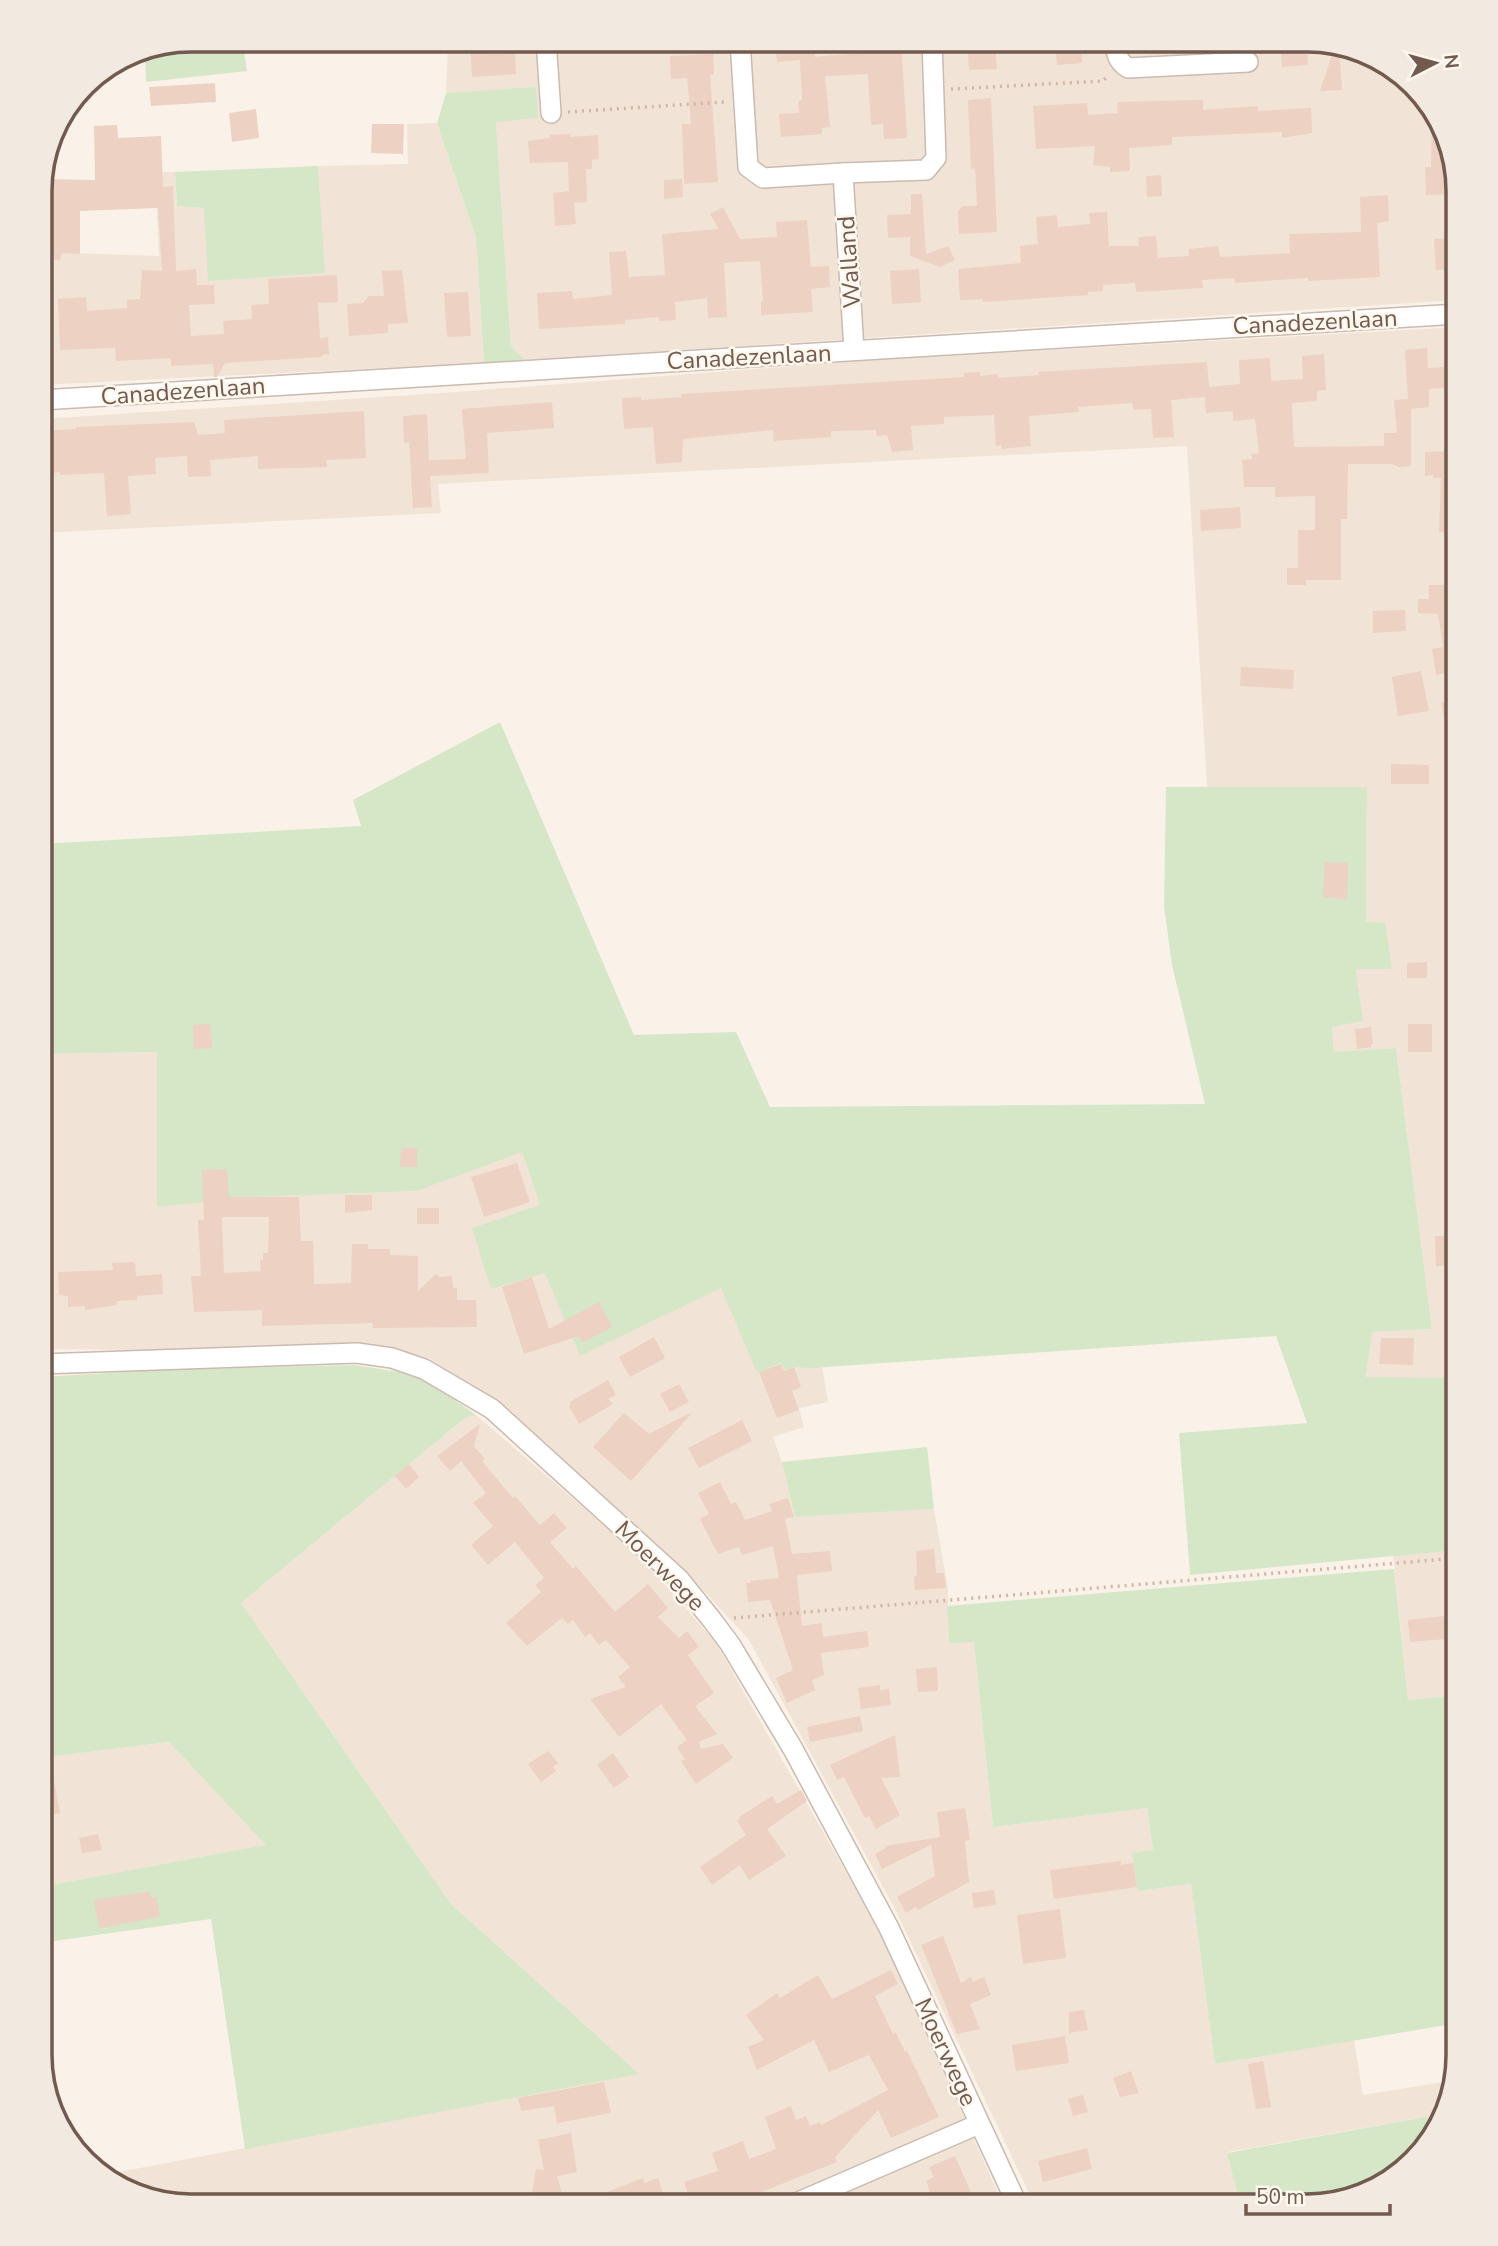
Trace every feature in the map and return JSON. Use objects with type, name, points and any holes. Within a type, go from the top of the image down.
[{"type":"street","points":[[547,53],[551,113]]},
{"type":"street","points":[[741,53],[748,167],[763,178],[926,170],[936,158],[933,53]]},
{"type":"street","points":[[1116,53],[1120,63],[1135,69],[1248,62]]},
{"type":"street","name":"Walland","points":[[843,173],[854,350]]},
{"type":"street","name":"Canadezenlaan","points":[[53,399],[1446,315]]},
{"type":"street","name":"Moerwege","points":[[52,1364],[357,1353],[392,1358],[424,1369],[492,1409],[679,1578],[730,1644],[793,1749],[883,1916],[1012,2194]]},
{"type":"street","points":[[818,2194],[979,2124]]},
{"type":"path","points":[[935,90],[1103,80],[1120,63]]},
{"type":"path","points":[[551,113],[744,101]]},
{"type":"path","points":[[712,1620],[1446,1559]]},
{"type":"shaded area","points":[[448,53],[1333,55],[1360,63],[1391,81],[1400,89],[1400,98],[1409,98],[1417,107],[1435,138],[1441,156],[1446,192],[1446,301],[525,360],[511,346],[496,121],[536,88],[446,93]]},
{"type":"shaded area","points":[[437,123],[476,238],[484,363],[53,384],[53,252],[159,256],[155,172],[175,172],[177,206],[204,207],[324,273],[318,166],[408,164],[407,124]]},
{"type":"shaded area","points":[[1446,328],[1446,1378],[1366,1378],[1372,1332],[1432,1329],[1396,1048],[1334,1053],[1332,1026],[1363,1021],[1356,969],[1392,969],[1366,923],[1367,788],[1207,788],[1187,446],[438,484],[441,513],[53,532],[53,418],[456,392],[859,361]]},
{"type":"shaded area","points":[[157,1052],[157,1207],[246,1197],[417,1191],[522,1151],[540,1205],[545,1273],[722,1288],[757,1373],[782,1363],[785,1370],[794,1367],[822,1367],[828,1402],[799,1408],[804,1427],[773,1437],[795,1517],[934,1509],[948,1589],[949,1643],[974,1641],[993,1827],[1147,1808],[1153,1851],[1138,1891],[1191,1884],[1215,2064],[1354,2040],[1363,2095],[1442,2082],[1431,2116],[1228,2152],[1238,2194],[1029,2194],[896,1911],[749,1640],[681,1566],[492,1397],[430,1359],[398,1349],[349,1345],[142,1350],[52,1349],[53,1054]]},
{"type":"shaded area","points":[[476,1415],[643,1559],[716,1643],[881,1934],[998,2194],[183,2193],[147,2186],[118,2172],[638,2074],[451,1904],[241,1603],[465,1418]]},
{"type":"shaded area","points":[[1446,1551],[1446,1696],[1408,1700],[1393,1555]]},
{"type":"shaded area","points":[[169,1742],[267,1845],[52,1885],[52,1756]]},
{"type":"green space","points":[[183,53],[244,53],[247,71],[146,82],[145,61],[156,57]]},
{"type":"green space","points":[[536,87],[538,118],[496,122],[511,346],[525,360],[484,363],[476,238],[437,123],[446,93]]},
{"type":"green space","points":[[318,166],[325,273],[208,281],[204,208],[177,206],[175,172]]},
{"type":"green space","points":[[500,722],[634,1035],[736,1032],[770,1107],[1205,1104],[1172,965],[1164,906],[1166,787],[1367,787],[1366,922],[1385,923],[1392,969],[1356,969],[1363,1021],[1332,1027],[1334,1052],[1396,1048],[1432,1329],[1372,1332],[1366,1377],[1446,1378],[1446,1551],[1190,1575],[1179,1433],[1307,1423],[1276,1336],[812,1368],[794,1367],[785,1370],[781,1363],[757,1373],[721,1288],[580,1356],[545,1273],[491,1289],[472,1228],[540,1205],[522,1152],[417,1191],[254,1197],[157,1207],[157,1052],[53,1054],[53,843],[361,826],[353,800]]},
{"type":"green space","points":[[354,1365],[400,1372],[429,1382],[476,1415],[465,1418],[241,1603],[451,1904],[639,2074],[245,2149],[211,1919],[52,1941],[52,1885],[266,1845],[169,1742],[52,1756],[52,1376],[159,1370]]},
{"type":"green space","points":[[927,1447],[934,1509],[795,1517],[782,1462]]},
{"type":"green space","points":[[1394,1569],[1408,1700],[1446,1696],[1446,2025],[1215,2064],[1191,1884],[1138,1891],[1132,1853],[1153,1850],[1147,1808],[993,1827],[974,1642],[949,1643],[947,1606]]},
{"type":"green space","points":[[1431,2116],[1417,2139],[1391,2165],[1360,2183],[1342,2189],[1306,2194],[1238,2194],[1227,2153]]},
{"type":"building","points":[[471,53],[515,53],[516,74],[472,77]]},
{"type":"building","points":[[776,53],[815,53],[815,57],[902,53],[907,138],[884,139],[883,124],[871,125],[868,74],[825,76],[830,127],[822,128],[822,134],[781,137],[779,114],[799,113],[798,101],[802,100],[800,60],[777,62]]},
{"type":"building","points":[[968,53],[996,53],[997,69],[969,70]]},
{"type":"building","points":[[1056,53],[1082,53],[1082,63],[1057,65]]},
{"type":"building","points":[[1281,53],[1308,53],[1308,65],[1282,67]]},
{"type":"building","points":[[713,54],[714,75],[710,75],[718,182],[684,184],[682,124],[691,124],[688,87],[687,78],[671,79],[670,56]]},
{"type":"building","points":[[1332,55],[1340,57],[1342,90],[1320,91]]},
{"type":"building","points":[[215,83],[216,102],[151,106],[149,87]]},
{"type":"building","points":[[991,98],[997,232],[959,234],[958,211],[963,206],[977,206],[975,168],[971,169],[968,100]]},
{"type":"building","points":[[1203,100],[1203,110],[1258,106],[1258,111],[1311,108],[1312,133],[1282,138],[1282,132],[1172,137],[1172,145],[1129,148],[1130,171],[1110,172],[1110,167],[1093,165],[1095,146],[1036,149],[1033,106],[1087,103],[1088,115],[1118,113],[1117,102]]},
{"type":"building","points":[[256,109],[259,138],[232,142],[229,113]]},
{"type":"building","points":[[372,124],[404,124],[403,154],[371,153]]},
{"type":"building","points":[[117,125],[118,138],[161,136],[163,187],[173,186],[176,271],[196,269],[197,285],[214,285],[215,304],[189,305],[191,336],[224,334],[223,321],[252,319],[251,305],[269,304],[268,279],[337,275],[338,302],[318,303],[320,338],[328,337],[329,354],[322,357],[225,363],[217,377],[214,377],[213,364],[171,366],[171,358],[116,361],[115,348],[60,350],[58,299],[86,297],[87,311],[127,308],[127,300],[140,299],[142,270],[162,271],[158,208],[80,211],[80,254],[62,253],[60,260],[53,260],[53,179],[95,180],[94,126]]},
{"type":"building","points":[[1432,131],[1441,156],[1446,194],[1426,195],[1425,167],[1431,167]]},
{"type":"building","points":[[570,134],[570,137],[598,135],[599,159],[592,160],[592,169],[586,169],[587,202],[574,203],[576,224],[555,226],[553,193],[569,191],[568,162],[530,163],[528,141],[550,138],[550,135]]},
{"type":"building","points":[[1161,175],[1162,196],[1147,197],[1146,176]]},
{"type":"building","points":[[682,179],[683,197],[664,199],[664,180]]},
{"type":"building","points":[[911,194],[922,194],[926,254],[948,246],[955,260],[940,267],[910,256],[910,237],[888,238],[887,215],[911,214]]},
{"type":"building","points":[[1388,195],[1389,221],[1377,223],[1380,277],[1235,283],[1234,278],[1202,280],[1203,288],[1136,292],[1135,283],[1103,285],[1103,291],[1088,292],[1088,295],[983,302],[983,299],[960,300],[958,269],[1021,263],[1020,246],[1038,244],[1036,217],[1057,215],[1058,227],[1090,224],[1089,213],[1107,212],[1109,246],[1139,246],[1138,237],[1156,236],[1158,258],[1189,256],[1189,249],[1218,246],[1220,257],[1290,253],[1289,234],[1361,232],[1360,197]]},
{"type":"building","points":[[723,207],[740,239],[777,237],[776,222],[807,220],[811,267],[829,266],[830,287],[811,289],[813,312],[761,315],[763,301],[760,261],[724,263],[727,317],[708,318],[707,298],[675,302],[676,320],[659,321],[659,317],[625,320],[625,324],[539,329],[537,293],[572,291],[573,299],[612,295],[609,252],[626,251],[629,277],[665,275],[662,234],[719,229],[710,214]]},
{"type":"building","points":[[1446,238],[1446,270],[1436,270],[1434,239]]},
{"type":"building","points":[[919,269],[921,302],[892,304],[890,271]]},
{"type":"building","points":[[402,270],[408,323],[388,324],[388,333],[349,336],[347,304],[363,303],[369,296],[384,296],[382,271]]},
{"type":"building","points":[[468,292],[471,336],[447,337],[444,293]]},
{"type":"building","points":[[1427,348],[1428,368],[1446,367],[1446,388],[1429,389],[1429,407],[1411,409],[1411,466],[1348,464],[1347,519],[1341,519],[1341,580],[1306,580],[1306,585],[1287,585],[1287,568],[1298,568],[1298,530],[1315,530],[1315,496],[1275,497],[1275,487],[1244,487],[1242,460],[1252,459],[1251,454],[1259,453],[1255,419],[1233,421],[1233,411],[1206,413],[1205,397],[1171,400],[1174,437],[1153,438],[1151,409],[1133,410],[1133,403],[1078,407],[1079,412],[1029,416],[1031,446],[1001,449],[1002,445],[996,446],[994,415],[944,417],[944,424],[911,426],[913,450],[892,452],[887,435],[877,436],[876,430],[831,431],[831,437],[774,441],[773,430],[683,439],[682,462],[656,464],[653,427],[624,429],[622,398],[641,397],[641,400],[681,397],[681,394],[964,377],[964,373],[980,372],[980,376],[998,374],[998,378],[1039,375],[1038,372],[1207,362],[1209,387],[1240,384],[1239,360],[1270,358],[1271,381],[1303,379],[1302,356],[1324,354],[1326,390],[1317,391],[1317,401],[1292,403],[1294,447],[1384,446],[1384,433],[1397,433],[1394,400],[1408,399],[1405,350]]},
{"type":"building","points":[[552,402],[554,428],[487,433],[489,473],[430,476],[432,507],[413,508],[409,442],[404,443],[403,416],[427,414],[429,460],[466,459],[462,409]]},
{"type":"building","points":[[364,411],[366,458],[326,460],[327,467],[258,469],[258,456],[210,460],[211,476],[188,477],[187,456],[155,458],[156,474],[128,476],[131,514],[107,516],[104,473],[60,475],[60,472],[53,473],[53,430],[194,422],[198,435],[225,433],[224,420]]},
{"type":"building","points":[[1446,451],[1446,532],[1439,532],[1441,478],[1425,476],[1425,452]]},
{"type":"building","points":[[1240,507],[1241,528],[1201,531],[1200,510]]},
{"type":"building","points":[[1429,585],[1446,585],[1446,673],[1436,675],[1432,649],[1443,647],[1438,614],[1418,613],[1418,599],[1429,599]]},
{"type":"building","points":[[1405,610],[1406,631],[1373,633],[1373,611]]},
{"type":"building","points":[[1241,667],[1294,670],[1293,689],[1240,686]]},
{"type":"building","points":[[1421,671],[1429,711],[1398,716],[1392,677]]},
{"type":"building","points":[[1446,702],[1446,729],[1441,703]]},
{"type":"building","points":[[1391,764],[1429,765],[1429,784],[1391,784]]},
{"type":"building","points":[[1325,862],[1348,863],[1347,899],[1323,897]]},
{"type":"building","points":[[1427,962],[1427,978],[1407,978],[1407,963]]},
{"type":"building","points":[[210,1024],[212,1048],[194,1049],[193,1025]]},
{"type":"building","points":[[1408,1024],[1432,1024],[1432,1052],[1408,1052]]},
{"type":"building","points":[[1371,1027],[1373,1044],[1371,1047],[1357,1049],[1355,1029]]},
{"type":"building","points":[[401,1148],[417,1148],[417,1167],[400,1167]]},
{"type":"building","points":[[517,1163],[530,1202],[484,1217],[471,1177]]},
{"type":"building","points":[[227,1169],[229,1197],[299,1197],[301,1241],[313,1241],[314,1284],[351,1283],[352,1244],[368,1244],[368,1249],[390,1249],[390,1255],[418,1256],[418,1291],[436,1274],[440,1277],[452,1276],[453,1288],[457,1288],[457,1300],[476,1300],[477,1327],[373,1328],[373,1323],[262,1326],[262,1310],[194,1312],[191,1276],[201,1274],[198,1220],[204,1220],[202,1170]],"holes":[[[222,1217],[269,1217],[268,1253],[263,1253],[263,1260],[260,1260],[261,1271],[224,1273]]]},
{"type":"building","points":[[345,1195],[372,1195],[372,1210],[345,1213]]},
{"type":"building","points":[[417,1208],[439,1208],[439,1224],[417,1224]]},
{"type":"building","points":[[1435,1236],[1446,1236],[1446,1266],[1436,1266]]},
{"type":"building","points":[[135,1262],[136,1276],[162,1274],[163,1294],[137,1296],[137,1300],[117,1301],[117,1305],[85,1310],[85,1306],[68,1307],[68,1296],[59,1295],[58,1272],[113,1270],[112,1263]]},
{"type":"building","points":[[532,1277],[549,1329],[599,1302],[612,1327],[582,1343],[579,1336],[524,1354],[502,1287]]},
{"type":"building","points":[[654,1337],[665,1358],[630,1377],[619,1357]]},
{"type":"building","points":[[1381,1338],[1414,1338],[1413,1365],[1379,1364]]},
{"type":"building","points":[[781,1364],[784,1371],[794,1367],[801,1387],[792,1391],[799,1410],[777,1418],[759,1372]]},
{"type":"building","points":[[608,1380],[616,1395],[608,1399],[613,1404],[579,1424],[569,1406],[570,1402]]},
{"type":"building","points":[[679,1384],[689,1402],[670,1412],[660,1394]]},
{"type":"building","points":[[624,1413],[649,1434],[691,1414],[631,1481],[593,1447]]},
{"type":"building","points":[[742,1420],[752,1441],[699,1468],[688,1448]]},
{"type":"building","points":[[480,1424],[474,1446],[485,1459],[482,1461],[540,1525],[554,1513],[567,1528],[550,1542],[573,1569],[576,1566],[615,1612],[648,1584],[668,1608],[658,1617],[679,1638],[687,1631],[699,1647],[688,1655],[714,1693],[695,1706],[717,1734],[699,1742],[701,1749],[723,1744],[733,1758],[696,1784],[681,1761],[685,1759],[677,1747],[687,1740],[661,1704],[619,1737],[590,1699],[626,1687],[618,1677],[630,1667],[606,1640],[599,1645],[590,1633],[585,1637],[573,1620],[568,1624],[562,1618],[527,1646],[506,1623],[541,1592],[535,1585],[544,1578],[515,1542],[488,1565],[471,1545],[493,1526],[473,1503],[486,1493],[461,1461],[450,1471],[437,1456]]},
{"type":"building","points":[[409,1464],[419,1477],[406,1489],[395,1476]]},
{"type":"building","points":[[720,1482],[731,1504],[736,1502],[745,1520],[772,1511],[769,1504],[788,1498],[794,1517],[785,1519],[792,1554],[830,1551],[832,1571],[797,1575],[802,1626],[822,1623],[823,1637],[867,1631],[869,1647],[821,1653],[824,1675],[812,1680],[815,1690],[787,1703],[776,1678],[793,1670],[770,1600],[748,1602],[746,1583],[779,1578],[773,1546],[742,1555],[739,1547],[718,1554],[700,1519],[709,1514],[698,1493]]},
{"type":"building","points":[[934,1549],[936,1573],[944,1573],[946,1588],[915,1590],[916,1551]]},
{"type":"building","points":[[1444,1616],[1446,1639],[1410,1642],[1408,1620]]},
{"type":"building","points":[[937,1667],[938,1691],[918,1692],[916,1669]]},
{"type":"building","points":[[880,1685],[880,1690],[889,1689],[891,1705],[861,1709],[858,1688]]},
{"type":"building","points":[[860,1716],[863,1731],[810,1742],[807,1727]]},
{"type":"building","points":[[895,1735],[900,1777],[881,1778],[900,1815],[876,1829],[869,1816],[865,1818],[844,1777],[837,1780],[830,1765]]},
{"type":"building","points":[[548,1751],[558,1763],[553,1767],[556,1771],[541,1782],[528,1764]]},
{"type":"building","points":[[613,1753],[629,1777],[614,1788],[597,1765]]},
{"type":"building","points":[[52,1771],[60,1813],[52,1815]]},
{"type":"building","points":[[801,1790],[807,1801],[767,1829],[786,1856],[749,1880],[740,1865],[712,1885],[700,1867],[746,1835],[737,1821],[739,1817],[772,1796],[777,1804]]},
{"type":"building","points":[[965,1808],[970,1840],[965,1841],[969,1882],[918,1910],[916,1907],[906,1913],[897,1897],[935,1876],[931,1845],[882,1869],[875,1854],[886,1848],[885,1846],[940,1837],[937,1812]]},
{"type":"building","points":[[98,1834],[102,1850],[82,1853],[79,1838]]},
{"type":"building","points":[[1121,1861],[1121,1865],[1133,1863],[1137,1887],[1054,1899],[1050,1870]]},
{"type":"building","points":[[994,1890],[996,1905],[974,1908],[972,1893]]},
{"type":"building","points":[[150,1891],[151,1898],[157,1897],[160,1917],[99,1928],[94,1900]]},
{"type":"building","points":[[1060,1909],[1066,1958],[1023,1964],[1017,1915]]},
{"type":"building","points":[[943,1936],[961,1983],[971,1977],[973,1982],[984,1977],[991,1995],[970,2004],[980,2029],[957,2034],[921,1945]]},
{"type":"building","points":[[891,1970],[898,1984],[875,1996],[893,2034],[896,2033],[905,2052],[907,2051],[939,2117],[891,2138],[878,2110],[835,2157],[837,2162],[757,2194],[688,2193],[684,2182],[718,2171],[712,2153],[743,2141],[749,2159],[776,2149],[765,2117],[791,2106],[796,2120],[806,2116],[810,2126],[820,2122],[821,2125],[888,2090],[869,2055],[829,2072],[814,2040],[757,2070],[748,2047],[764,2040],[746,2015],[777,1993],[780,1998],[818,1975],[832,1999]]},
{"type":"building","points":[[1084,2010],[1088,2030],[1069,2033],[1069,2012]]},
{"type":"building","points":[[1065,2036],[1069,2063],[1016,2071],[1012,2045]]},
{"type":"building","points":[[1263,2061],[1271,2107],[1256,2109],[1248,2064]]},
{"type":"building","points":[[1131,2071],[1139,2093],[1120,2097],[1113,2078]]},
{"type":"building","points":[[604,2082],[611,2113],[557,2123],[554,2106],[521,2111],[518,2098]]},
{"type":"building","points":[[1083,2095],[1088,2112],[1073,2116],[1068,2099]]},
{"type":"building","points":[[571,2133],[577,2172],[557,2176],[562,2193],[532,2193],[536,2169],[544,2170],[538,2140]]},
{"type":"building","points":[[1087,2148],[1092,2169],[1043,2182],[1038,2161]]},
{"type":"building","points":[[955,2156],[972,2194],[924,2194],[930,2191],[926,2181],[934,2177],[929,2167]]},
{"type":"building","points":[[643,2178],[644,2183],[658,2178],[663,2193],[607,2193]]}]
